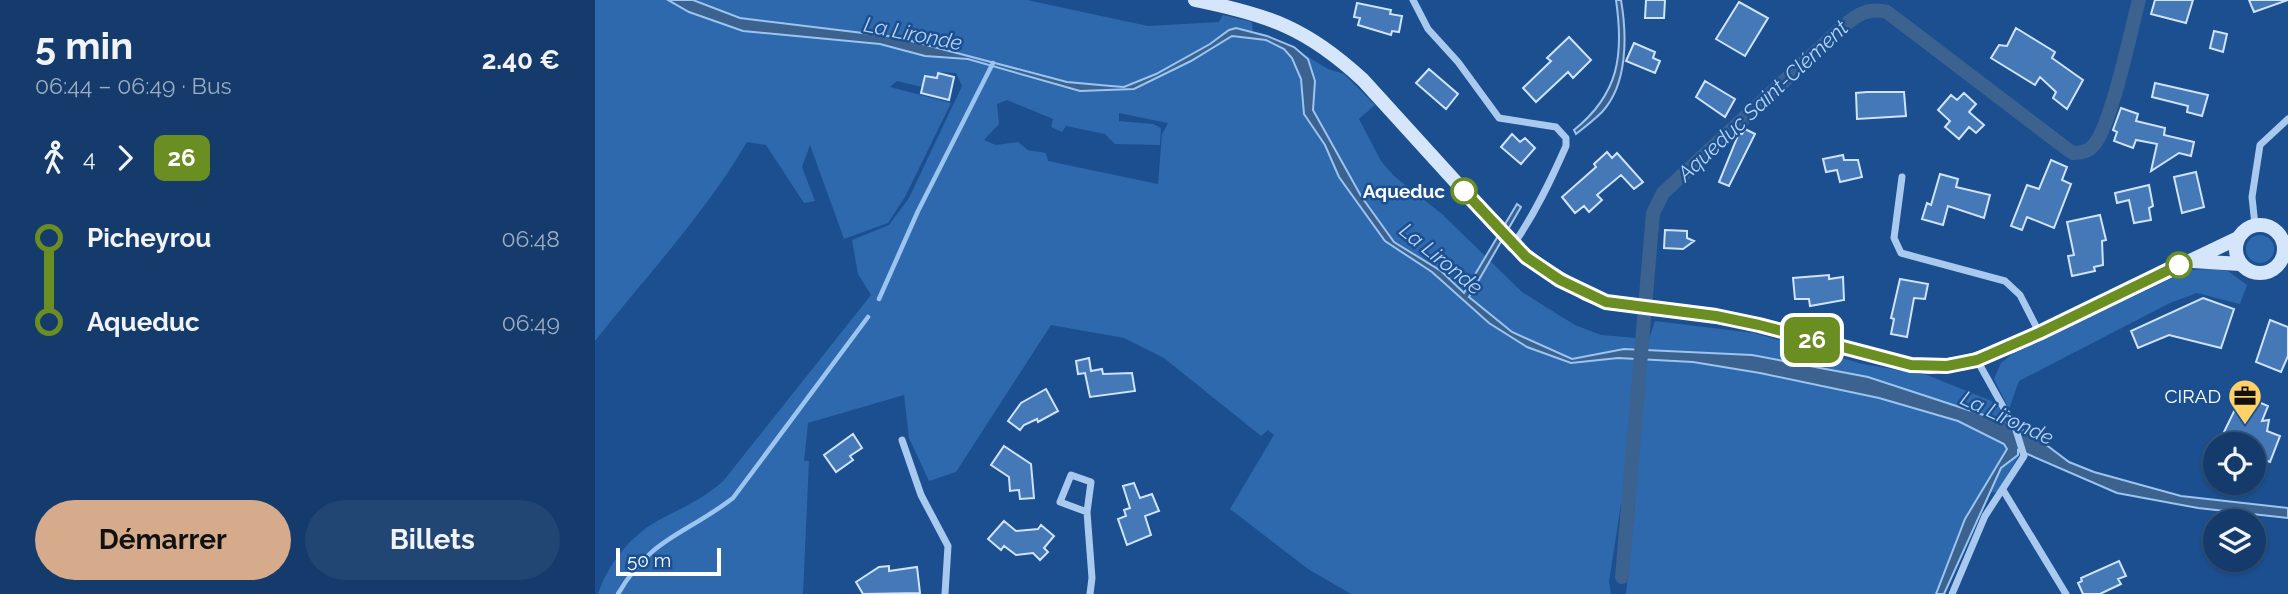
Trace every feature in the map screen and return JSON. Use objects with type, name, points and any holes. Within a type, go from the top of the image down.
[{"type":"street","points":[[1195,0],[1268,17],[1305,34],[1334,54],[1363,80],[1513,245],[1560,280],[1606,302],[1716,316],[1911,365],[1947,366],[1977,360],[2039,333],[2188,261],[2238,238],[2255,225],[2270,227],[2284,238],[2282,266],[2261,274],[2241,264],[2221,260],[2188,261]]},
{"type":"street","points":[[1413,0],[1428,29],[1458,62],[1499,118],[1556,127],[1566,138],[1566,146],[1542,191],[1536,212],[1513,245]]},
{"type":"street","points":[[2255,225],[2252,197],[2260,145],[2288,119]]},
{"type":"street","points":[[1902,177],[1894,238],[1901,253],[2005,281],[2021,295],[2039,333]]},
{"type":"street","points":[[2238,238],[2235,251],[2241,264]]},
{"type":"street","points":[[1952,594],[1985,516],[2024,456],[2009,417],[1977,360]]},
{"type":"street","points":[[902,440],[921,495],[949,546],[949,572],[945,594]]},
{"type":"street","points":[[1087,512],[1060,502],[1071,475],[1091,482],[1087,512],[1092,578],[1090,594]]},
{"type":"street","points":[[2003,490],[2066,594]]},
{"type":"shaded area","points":[[595,0],[1027,0],[1148,26],[1219,22],[1223,15],[1252,22],[1253,33],[1290,46],[1328,69],[1344,74],[1375,105],[1359,119],[1381,161],[1394,176],[1442,214],[1522,292],[1575,325],[1601,335],[1649,339],[1655,321],[1754,333],[1863,364],[1927,375],[1994,402],[2010,421],[2019,455],[1997,492],[1986,493],[1937,594],[1626,594],[1635,506],[1621,504],[1609,582],[1611,594],[1351,594],[1308,569],[1230,509],[1274,435],[1268,430],[1261,436],[1164,358],[1124,338],[1051,325],[956,472],[929,481],[909,438],[904,395],[808,423],[804,461],[809,461],[803,594],[598,594],[614,561],[630,542],[649,526],[701,498],[724,480],[871,295],[858,274],[852,240],[889,225],[909,198],[962,86],[956,73],[937,72],[935,77],[925,74],[922,87],[897,81],[890,87],[951,103],[905,197],[888,223],[844,239],[810,145],[802,167],[815,201],[804,203],[766,145],[747,142],[731,169],[694,219],[595,341]],"holes":[[[1007,100],[1053,119],[1051,127],[1062,132],[1066,126],[1105,134],[1115,144],[1160,145],[1161,128],[1153,124],[1119,121],[1119,113],[1168,123],[1162,134],[1158,184],[1048,161],[1046,153],[1028,150],[1018,142],[996,145],[984,140],[999,124],[997,104]]]},
{"type":"shaded area","points":[[668,0],[693,0],[740,18],[896,37],[1067,82],[1124,87],[1156,74],[1210,44],[1229,30],[1236,28],[1267,36],[1294,47],[1308,59],[1315,81],[1313,110],[1361,196],[1394,242],[1441,271],[1464,293],[1517,204],[1521,207],[1469,297],[1512,332],[1572,359],[1624,349],[1752,355],[1868,377],[2005,422],[2032,434],[2069,462],[2094,472],[2181,496],[2288,508],[2288,518],[2266,516],[2266,509],[2207,509],[2117,493],[2018,450],[2018,455],[2001,468],[1944,594],[1936,594],[1965,519],[2007,449],[2004,444],[1958,421],[1879,398],[1760,373],[1693,362],[1618,358],[1571,363],[1527,347],[1489,323],[1432,272],[1385,241],[1339,177],[1325,145],[1304,114],[1301,79],[1292,58],[1284,49],[1266,40],[1232,36],[1191,61],[1134,89],[1080,91],[968,59],[925,56],[880,44],[743,31],[689,12]]},
{"type":"shaded area","points":[[1616,0],[1621,0],[1624,28],[1623,59],[1617,88],[1611,101],[1599,115],[1576,134],[1574,130],[1601,102],[1615,72],[1619,38]]},
{"type":"shaded area","points":[[2260,235],[2270,239],[2274,249],[2270,259],[2260,263],[2250,259],[2246,249],[2250,239]]},
{"type":"shaded area","points":[[2189,270],[2228,271],[2247,285],[2240,304],[2197,293],[2170,303],[2019,381],[2009,409],[1994,379],[2001,363],[2012,354]]},
{"type":"building","points":[[1646,0],[1665,0],[1664,18],[1645,18]]},
{"type":"building","points":[[2155,0],[2193,0],[2186,23],[2151,14]]},
{"type":"building","points":[[2249,0],[2288,0],[2254,12]]},
{"type":"building","points":[[1739,2],[1768,18],[1745,56],[1716,39]]},
{"type":"building","points":[[1357,3],[1391,10],[1390,14],[1402,16],[1399,32],[1392,31],[1391,35],[1358,25],[1360,18],[1354,17]]},
{"type":"building","points":[[2016,28],[2055,52],[2052,58],[2083,80],[2067,109],[2053,98],[2056,92],[2040,77],[2035,85],[1991,58],[1999,45],[2007,46]]},
{"type":"building","points":[[2214,31],[2227,34],[2223,52],[2210,48]]},
{"type":"building","points":[[1569,37],[1591,60],[1573,78],[1568,72],[1536,102],[1523,88],[1551,61],[1547,58]]},
{"type":"building","points":[[1634,43],[1655,52],[1653,58],[1660,61],[1655,73],[1626,61]]},
{"type":"building","points":[[1429,69],[1458,94],[1446,109],[1416,83]]},
{"type":"building","points":[[938,73],[954,77],[949,100],[921,93],[925,76],[937,78]]},
{"type":"building","points":[[1705,81],[1735,99],[1725,117],[1696,97]]},
{"type":"building","points":[[2155,83],[2208,95],[2202,116],[2187,112],[2188,106],[2152,97]]},
{"type":"building","points":[[1904,92],[1906,116],[1857,119],[1856,93]]},
{"type":"building","points":[[1964,93],[1976,104],[1969,112],[1984,125],[1976,133],[1969,127],[1959,139],[1945,127],[1950,121],[1938,110],[1951,95],[1957,100]]},
{"type":"building","points":[[2121,108],[2138,114],[2136,121],[2165,128],[2164,135],[2194,142],[2191,156],[2179,153],[2151,171],[2157,144],[2136,140],[2133,148],[2114,141],[2117,132],[2113,130]]},
{"type":"building","points":[[1745,129],[1755,134],[1729,186],[1719,182],[1739,133],[1742,134]]},
{"type":"building","points":[[1512,134],[1520,142],[1525,138],[1535,148],[1521,164],[1501,147]]},
{"type":"building","points":[[1607,152],[1612,158],[1617,153],[1643,182],[1634,189],[1621,175],[1597,195],[1602,200],[1589,212],[1584,206],[1575,213],[1562,197],[1596,167],[1594,164]]},
{"type":"building","points":[[1843,155],[1844,160],[1858,160],[1862,177],[1840,182],[1837,170],[1826,172],[1823,159]]},
{"type":"building","points":[[2051,160],[2067,167],[2062,180],[2071,184],[2054,228],[2027,217],[2022,230],[2011,226],[2027,185],[2039,189]]},
{"type":"building","points":[[2196,172],[2204,207],[2182,213],[2174,177]]},
{"type":"building","points":[[1940,174],[1958,179],[1956,187],[1990,195],[1984,218],[1948,206],[1943,225],[1922,219],[1927,203],[1931,205]]},
{"type":"building","points":[[2149,185],[2153,206],[2149,208],[2151,220],[2134,223],[2129,200],[2117,203],[2115,193]]},
{"type":"building","points":[[2100,215],[2106,240],[2102,241],[2103,265],[2094,267],[2095,271],[2072,276],[2068,256],[2074,255],[2067,222]]},
{"type":"building","points":[[1665,230],[1687,231],[1687,238],[1694,241],[1683,249],[1664,248]]},
{"type":"building","points":[[1829,275],[1829,279],[1843,277],[1844,300],[1810,306],[1809,299],[1795,299],[1793,278]]},
{"type":"building","points":[[1900,279],[1928,284],[1925,299],[1914,298],[1907,337],[1891,334],[1894,319],[1891,318]]},
{"type":"building","points":[[2203,298],[2234,309],[2221,348],[2169,335],[2138,348],[2131,331]]},
{"type":"building","name":"CIRAD","points":[[2270,320],[2288,327],[2288,356],[2281,372],[2256,362]]},
{"type":"building","points":[[1089,358],[1091,371],[1102,369],[1103,374],[1132,373],[1135,391],[1090,397],[1085,373],[1078,374],[1076,361]]},
{"type":"building","points":[[1046,389],[1058,411],[1038,422],[1037,419],[1024,425],[1020,430],[1008,421],[1021,403]]},
{"type":"building","name":"CIRAD","points":[[2242,395],[2268,406],[2262,421],[2269,420],[2267,431],[2280,436],[2270,462],[2266,460],[2266,432],[2224,432]]},
{"type":"building","points":[[853,434],[862,448],[850,456],[853,460],[836,472],[824,455]]},
{"type":"building","points":[[1004,446],[1031,464],[1034,498],[1020,499],[1019,490],[1010,491],[1009,477],[991,465]]},
{"type":"building","points":[[1134,483],[1140,498],[1152,494],[1159,511],[1145,516],[1151,535],[1127,545],[1118,519],[1126,516],[1124,510],[1130,508],[1123,486]]},
{"type":"building","points":[[1004,521],[1016,531],[1038,529],[1041,525],[1054,536],[1044,548],[1048,552],[1040,560],[1033,553],[1016,555],[1004,546],[1001,550],[988,539]]},
{"type":"building","points":[[2119,561],[2126,576],[2118,579],[2121,584],[2100,594],[2083,594],[2078,583],[2082,581],[2081,578]]},
{"type":"building","points":[[889,566],[889,571],[917,567],[920,593],[863,594],[856,582],[879,567]]},
{"type":"waterway","name":"Aqueduc Saint-Clément","points":[[1622,577],[1653,213],[1663,193],[1842,28],[1859,15],[1872,11],[1887,12],[2073,153],[2086,151],[2100,136],[2107,120],[2139,0]]},
{"type":"waterway","points":[[879,299],[918,211],[993,63]]},
{"type":"waterway","points":[[618,594],[630,575],[656,548],[733,498],[868,317]]},
{"type":"bus line","name":"26","points":[[1464,191],[1526,257],[1560,280],[1606,302],[1716,316],[1759,325],[1891,362],[1930,367],[1977,360],[2012,346],[2179,265]]},
{"type":"place","name":"Aqueduc","points":[[1464,191]]},
{"type":"place","name":"CIRAD","points":[[2245,426]]},
{"type":"water label","name":"La Lironde","points":[[913,34]]},
{"type":"water label","name":"La Lironde","points":[[1441,259]]},
{"type":"water label","name":"La Lironde","points":[[2007,418]]}]
